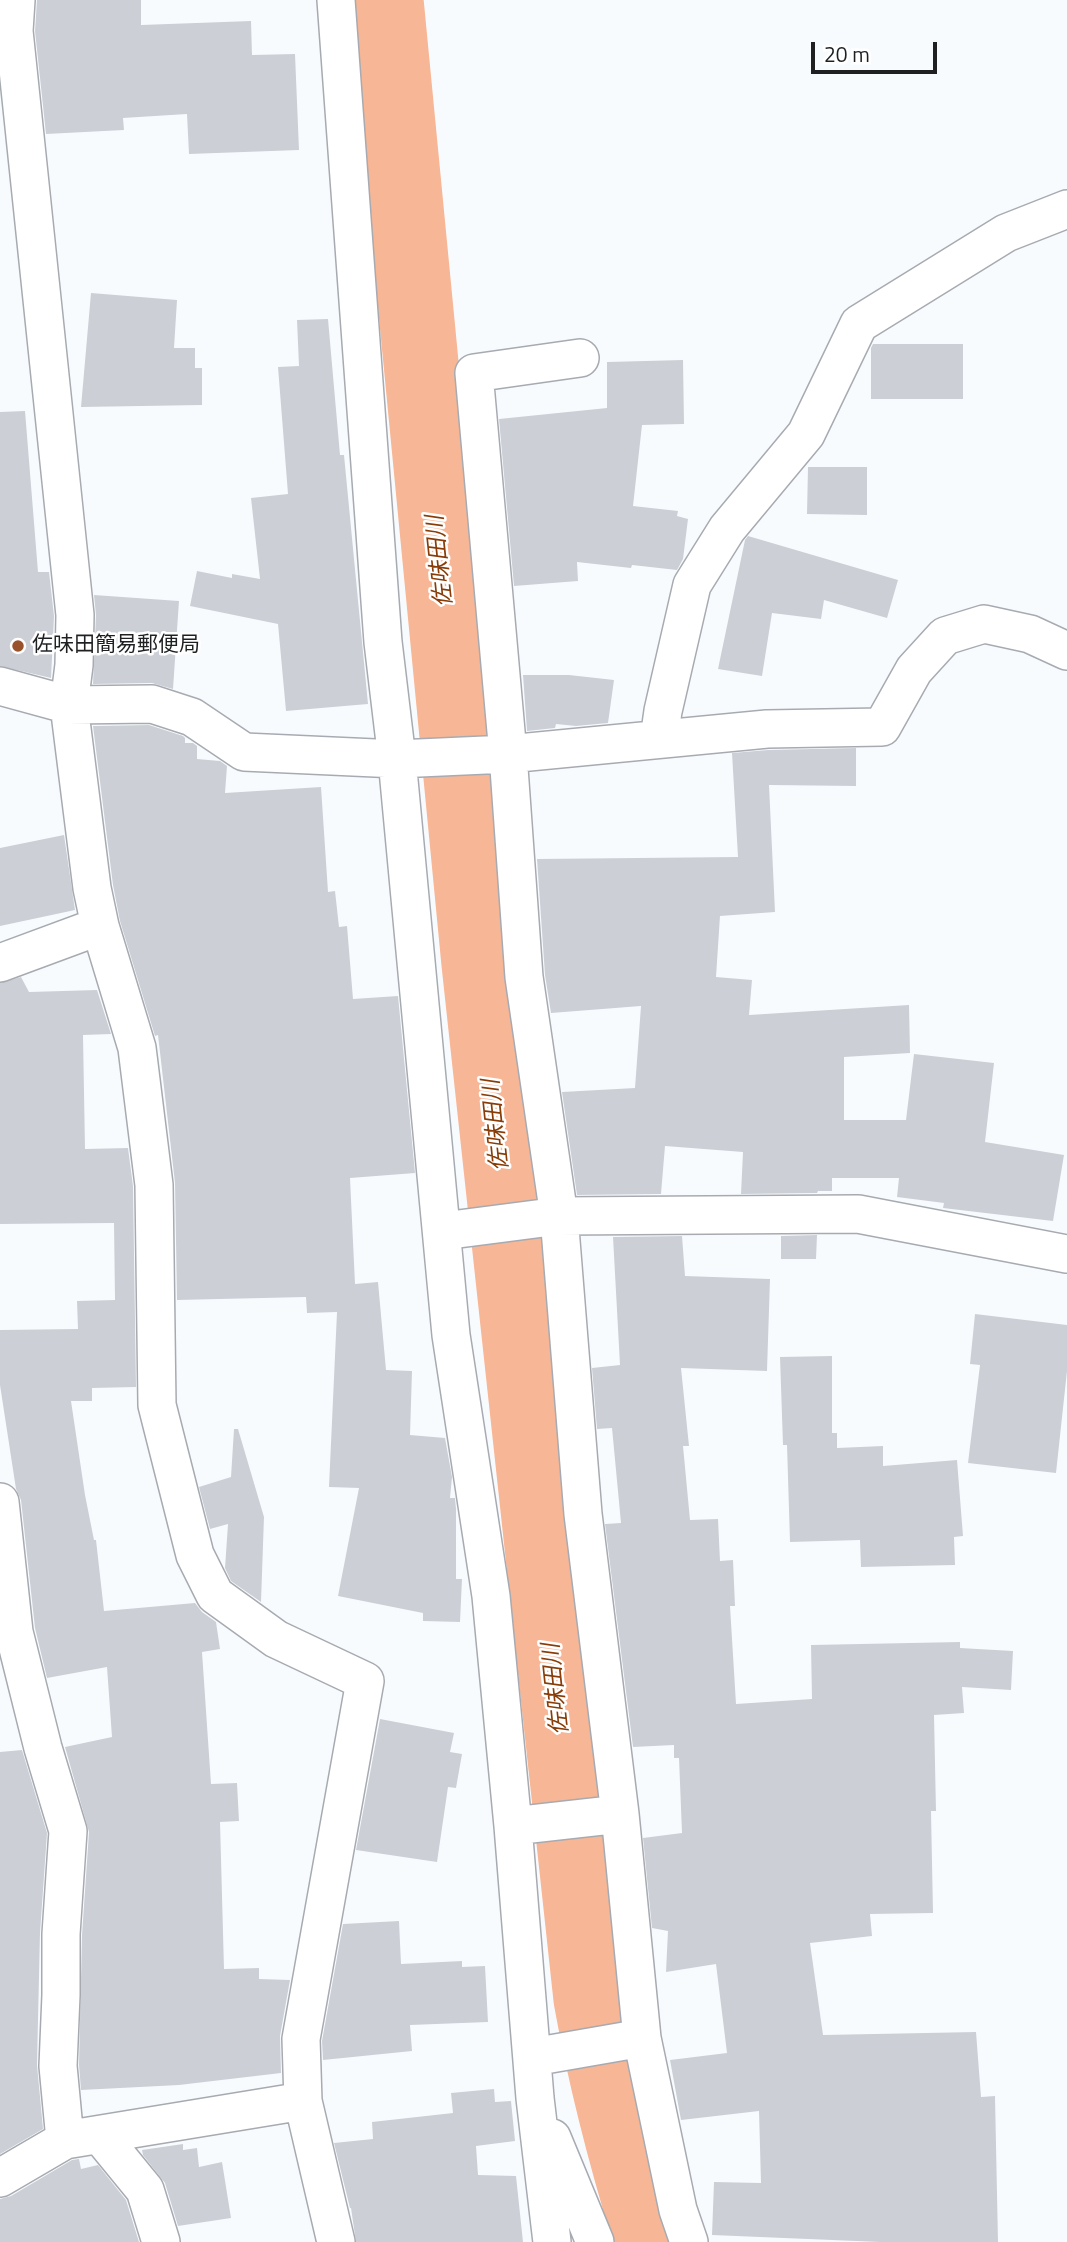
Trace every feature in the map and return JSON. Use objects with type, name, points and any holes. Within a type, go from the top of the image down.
[{"type":"street","points":[[336,0],[383,642],[405,758],[453,1230],[451,1335],[491,1597],[519,1825],[525,1984],[542,2056],[535,2098],[552,2242]]},
{"type":"street","points":[[10,21],[75,615],[74,666],[69,705],[92,888],[100,926],[137,1048],[154,1185],[157,1405],[195,1555],[215,1595],[276,1639],[365,1681],[301,2039],[303,2101],[335,2242]]},
{"type":"street","points":[[659,739],[692,585],[727,529],[806,434],[859,324],[1006,233],[1067,209]]},
{"type":"street","points":[[580,358],[474,373],[503,753],[524,977],[553,1217],[638,2039],[678,2210],[689,2242]]},
{"type":"street","points":[[0,686],[69,705],[152,704],[192,717],[244,752],[405,758],[503,753],[767,729],[881,727],[914,670],[945,636],[984,624],[1030,634],[1067,651]]},
{"type":"street","points":[[0,963],[100,926]]},
{"type":"street","points":[[453,1230],[553,1217],[858,1214],[1067,1254]]},
{"type":"street","points":[[0,1502],[14,1632],[43,1748],[68,1831],[61,1934],[58,2066],[83,2137],[145,2190],[161,2242]]},
{"type":"street","points":[[519,1825],[615,1815]]},
{"type":"street","points":[[542,2056],[638,2039]]},
{"type":"street","points":[[535,2098],[595,2242]]},
{"type":"street","points":[[0,2178],[83,2137],[303,2101]]},
{"type":"building","points":[[37,0],[141,0],[141,25],[251,21],[252,55],[295,54],[299,150],[189,154],[187,114],[123,118],[124,130],[46,134],[35,31]]},
{"type":"building","points":[[91,293],[177,300],[174,348],[195,348],[195,368],[202,368],[202,405],[81,407]]},
{"type":"building","points":[[328,319],[340,455],[344,455],[368,704],[286,711],[278,624],[190,606],[197,571],[232,578],[232,574],[260,579],[251,498],[288,494],[278,367],[299,366],[297,320]]},
{"type":"building","points":[[873,344],[963,344],[963,399],[871,399]]},
{"type":"building","points":[[683,360],[684,424],[642,425],[633,506],[678,511],[677,516],[688,519],[683,559],[677,570],[577,562],[578,581],[514,586],[499,419],[607,408],[607,362]]},
{"type":"building","points":[[25,411],[38,572],[49,572],[54,616],[51,678],[0,666],[0,412]]},
{"type":"building","points":[[808,467],[867,467],[867,515],[807,514]]},
{"type":"building","points":[[748,536],[898,580],[887,618],[824,600],[821,619],[772,613],[762,676],[718,669]]},
{"type":"building","points":[[94,595],[179,601],[173,689],[152,683],[93,684],[96,615]]},
{"type":"building","points":[[523,675],[569,675],[614,680],[608,723],[576,726],[556,724],[555,728],[527,731]]},
{"type":"building","points":[[149,725],[183,736],[185,743],[193,743],[197,746],[197,759],[220,761],[227,766],[225,793],[321,787],[328,892],[335,891],[339,927],[347,926],[353,999],[398,996],[415,1173],[350,1178],[355,1284],[378,1282],[386,1370],[412,1371],[410,1435],[445,1438],[452,1477],[450,1498],[455,1498],[456,1509],[456,1579],[462,1579],[460,1622],[423,1621],[423,1613],[338,1596],[359,1488],[329,1487],[337,1312],[307,1313],[306,1297],[177,1300],[175,1183],[158,1035],[155,1036],[120,921],[93,726]]},
{"type":"building","points":[[856,748],[856,786],[769,785],[775,912],[720,916],[716,977],[752,980],[749,1015],[909,1005],[910,1053],[844,1057],[844,1120],[906,1120],[914,1054],[994,1063],[985,1142],[1064,1155],[1053,1221],[943,1208],[944,1203],[897,1197],[899,1178],[832,1178],[832,1191],[741,1194],[743,1152],[665,1146],[661,1194],[577,1195],[562,1092],[635,1088],[641,1006],[551,1013],[545,975],[537,859],[738,857],[732,753]]},
{"type":"building","points":[[64,835],[75,910],[0,926],[0,848]]},
{"type":"building","points":[[21,977],[29,992],[97,990],[111,1034],[83,1035],[85,1149],[128,1148],[133,1186],[136,1387],[92,1388],[92,1401],[71,1401],[85,1495],[96,1540],[104,1611],[195,1603],[216,1622],[220,1649],[202,1652],[211,1784],[237,1783],[239,1821],[220,1822],[224,1969],[259,1968],[259,1979],[290,1980],[280,2036],[281,2073],[179,2085],[81,2090],[79,2065],[82,1935],[89,1832],[65,1747],[112,1737],[107,1667],[47,1678],[35,1628],[21,1500],[16,1489],[0,1385],[0,1330],[78,1329],[77,1301],[115,1300],[114,1223],[0,1224],[0,983]]},
{"type":"building","points":[[817,1235],[816,1259],[781,1259],[781,1236]]},
{"type":"building","points":[[682,1236],[685,1276],[770,1279],[767,1371],[681,1368],[689,1446],[683,1446],[690,1520],[718,1519],[720,1561],[733,1560],[735,1606],[730,1606],[736,1704],[812,1699],[811,1645],[960,1642],[960,1648],[1013,1651],[1011,1690],[962,1687],[964,1713],[934,1715],[936,1811],[931,1811],[933,1913],[870,1914],[872,1936],[810,1943],[823,2035],[976,2032],[981,2097],[995,2096],[998,2242],[880,2242],[712,2235],[714,2182],[761,2183],[759,2111],[681,2120],[670,2060],[727,2053],[716,1964],[666,1972],[668,1931],[652,1928],[643,1838],[682,1833],[679,1758],[674,1758],[674,1745],[633,1747],[605,1524],[621,1523],[612,1428],[597,1429],[592,1368],[620,1365],[613,1237]]},
{"type":"building","points":[[975,1314],[1067,1325],[1067,1371],[1056,1473],[968,1463],[980,1365],[970,1364]]},
{"type":"building","points":[[832,1356],[832,1433],[837,1433],[837,1448],[883,1446],[883,1466],[957,1460],[963,1536],[954,1537],[955,1565],[861,1567],[860,1540],[790,1542],[787,1445],[783,1445],[780,1357]]},
{"type":"building","points":[[234,1429],[238,1429],[264,1517],[261,1602],[231,1581],[225,1568],[228,1524],[210,1529],[199,1487],[231,1477]]},
{"type":"building","points":[[380,1719],[454,1733],[450,1752],[462,1754],[456,1788],[448,1787],[437,1862],[356,1850]]},
{"type":"building","points":[[22,1750],[47,1833],[40,1933],[37,2065],[43,2129],[0,2154],[0,1752]]},
{"type":"building","points":[[399,1921],[401,1964],[462,1961],[462,1967],[485,1966],[488,2022],[410,2025],[412,2051],[323,2060],[322,2041],[343,1924]]},
{"type":"building","points":[[494,2089],[495,2102],[511,2101],[515,2141],[476,2146],[478,2175],[516,2176],[523,2242],[356,2242],[351,2208],[334,2143],[373,2139],[372,2122],[453,2113],[451,2093]]},
{"type":"building","points":[[183,2144],[183,2150],[197,2148],[199,2167],[222,2162],[231,2218],[178,2226],[165,2183],[142,2150]]},
{"type":"building","points":[[79,2159],[81,2169],[98,2165],[126,2200],[139,2242],[0,2242],[0,2199],[11,2196],[72,2160]]},
{"type":"waterway","name":"佐味田川","points":[[386,0],[479,964],[591,1999],[618,2122],[652,2242]]},
{"type":"place","name":"佐味田簡易郵便局","points":[[18,646]]}]
